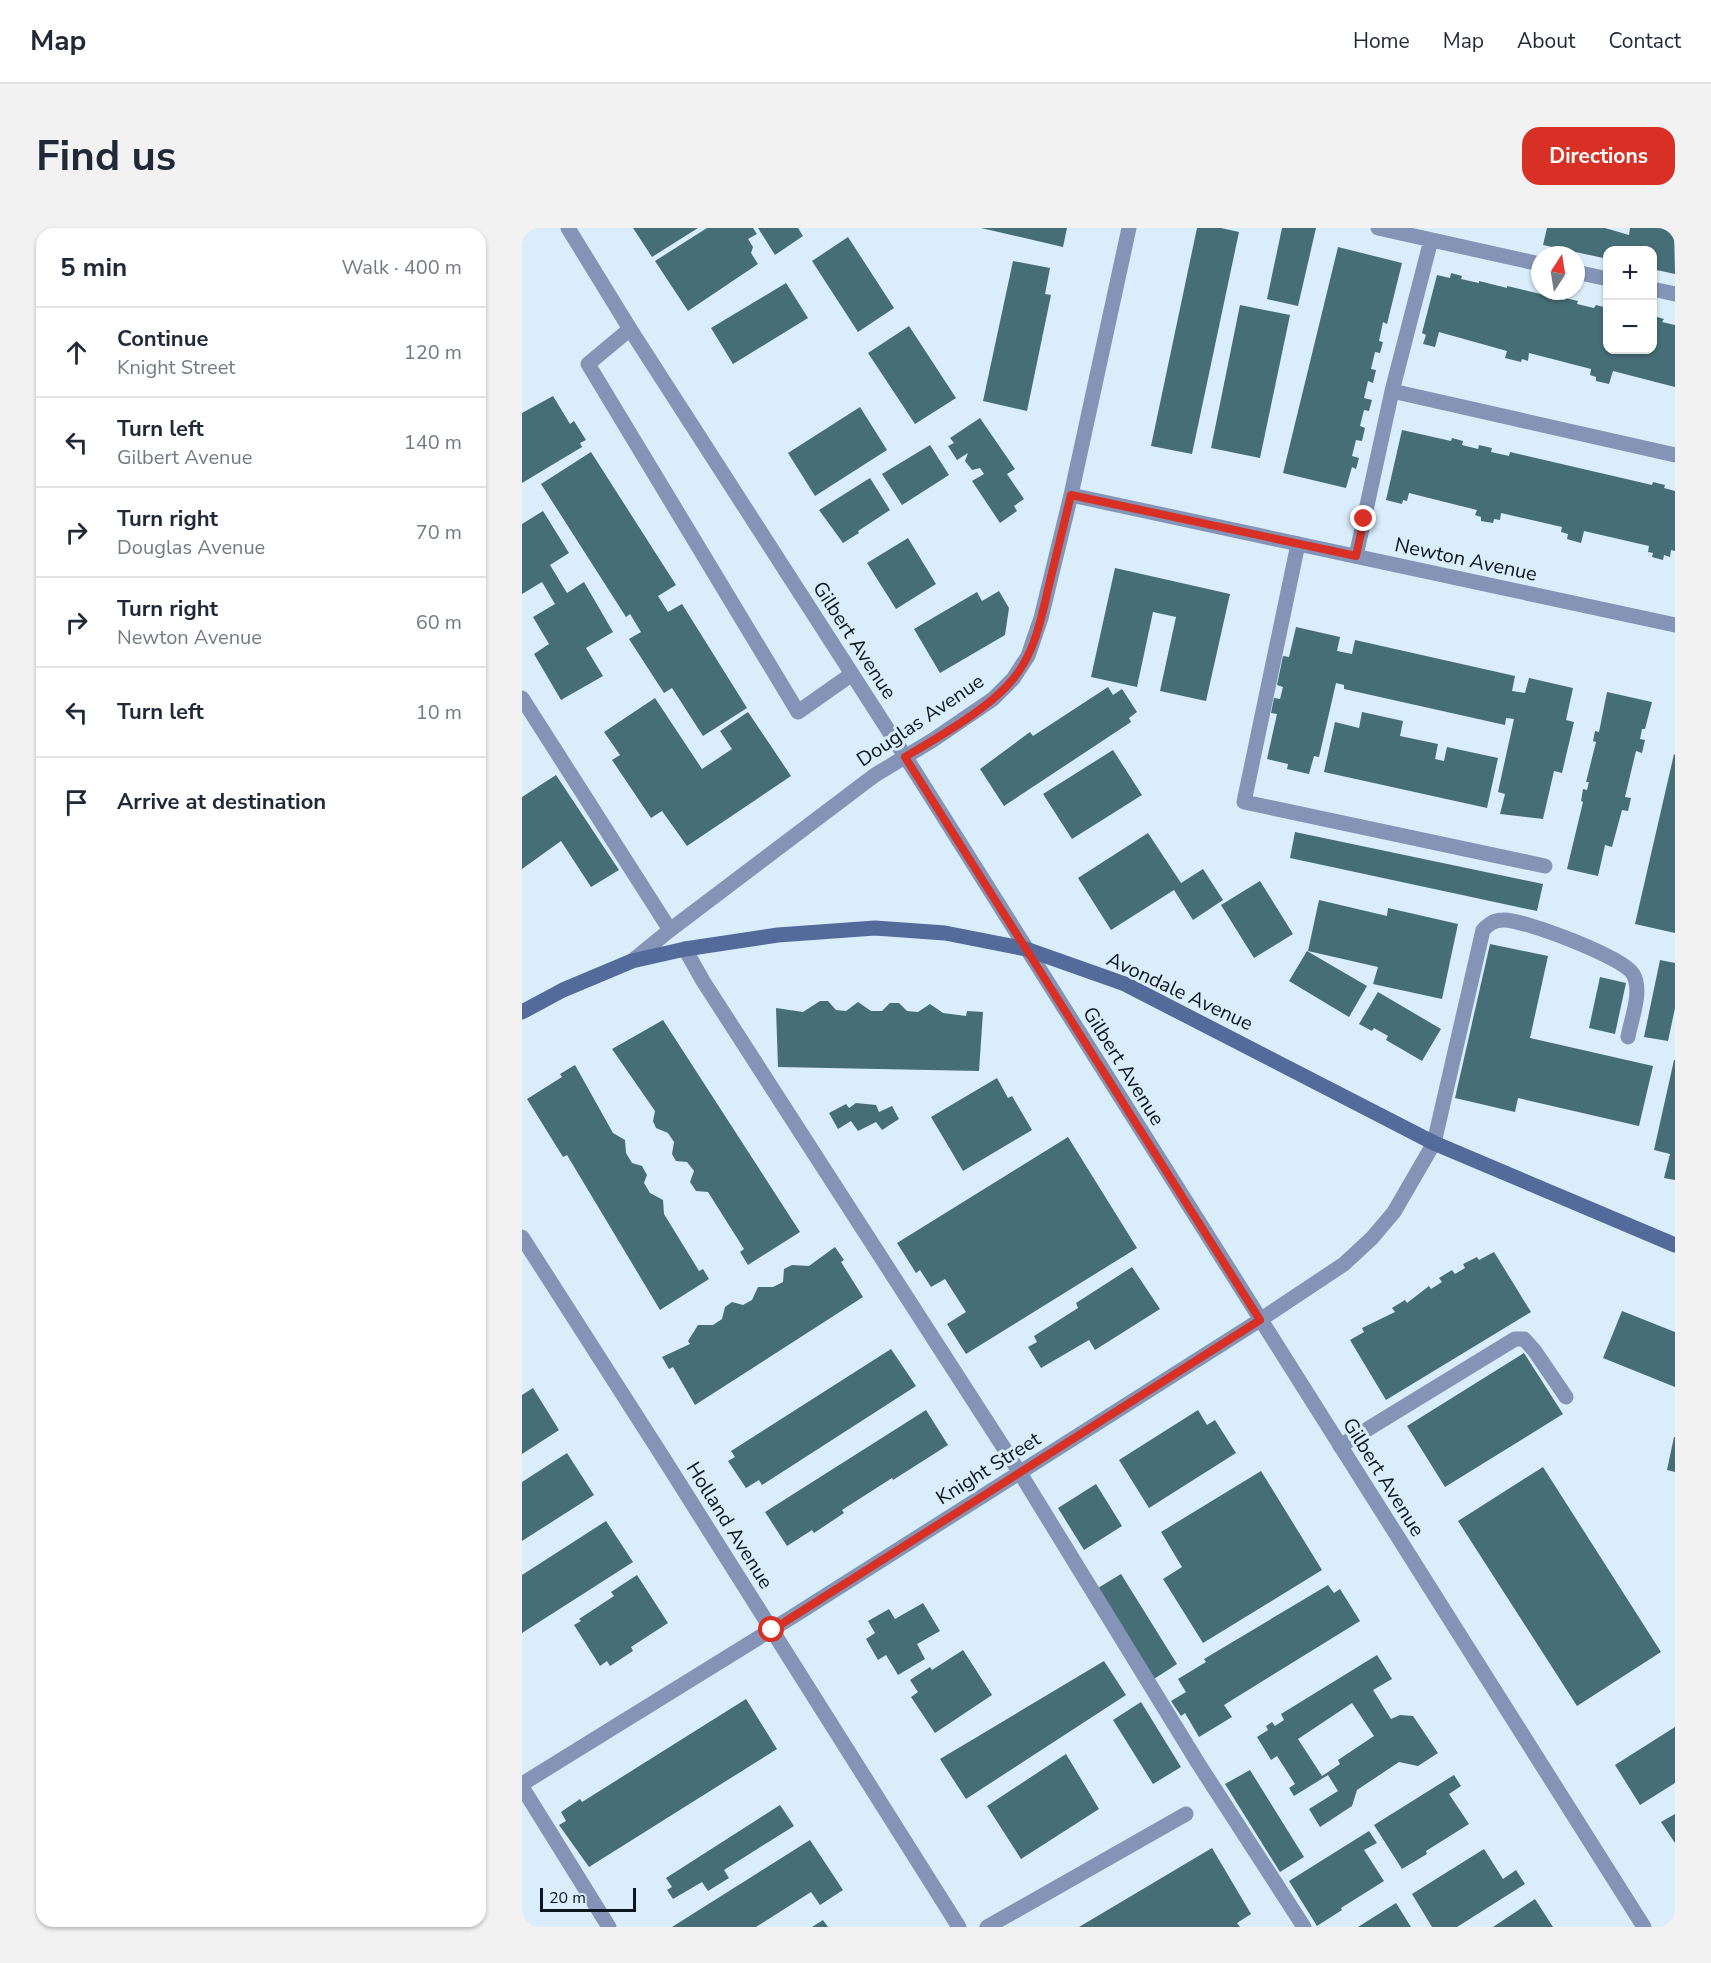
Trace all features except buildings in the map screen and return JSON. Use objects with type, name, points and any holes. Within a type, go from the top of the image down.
[{"type":"main road","name":"Avondale Avenue","points":[[632,961],[685,949],[778,935],[875,928],[945,933],[1026,949],[1125,984],[1434,1143],[1675,1245]]},
{"type":"main road","name":"Douglas Avenue","points":[[522,1012],[563,990],[632,961]]},
{"type":"street","name":"Gilbert Avenue","points":[[568,228],[1644,1927]]},
{"type":"street","name":"Douglas Avenue","points":[[632,961],[875,775],[933,740],[993,699],[1013,679],[1028,657],[1041,618],[1071,495],[1129,228]]},
{"type":"street","points":[[1378,228],[1531,262]]},
{"type":"street","points":[[1356,556],[1392,391],[1431,240]]},
{"type":"street","points":[[1585,274],[1603,278]]},
{"type":"street","points":[[1657,290],[1675,294]]},
{"type":"street","points":[[630,329],[588,364],[798,712],[852,674]]},
{"type":"street","points":[[1392,391],[1675,456]]},
{"type":"street","name":"Newton Avenue","points":[[1071,495],[1675,626]]},
{"type":"street","points":[[1298,544],[1244,802],[1545,866]]},
{"type":"street","points":[[522,698],[670,930]]},
{"type":"street","name":"Knight Street","points":[[522,1785],[1020,1473],[1344,1264],[1372,1238],[1394,1212],[1434,1143],[1483,930],[1491,922],[1504,919],[1572,939],[1632,973],[1638,987],[1628,1037]]},
{"type":"street","points":[[685,949],[703,981],[1020,1473],[1198,1763],[1304,1927]]},
{"type":"street","name":"Holland Avenue","points":[[522,1238],[959,1927]]},
{"type":"street","points":[[1340,1446],[1515,1339],[1524,1339],[1534,1350],[1566,1397]]},
{"type":"street","points":[[522,1785],[609,1927]]},
{"type":"street","points":[[987,1927],[1186,1814]]},
{"type":"route","points":[[772,1630],[1260,1320],[905,757],[993,699],[1013,679],[1028,657],[1041,618],[1071,495],[1356,556],[1364,519]]}]
